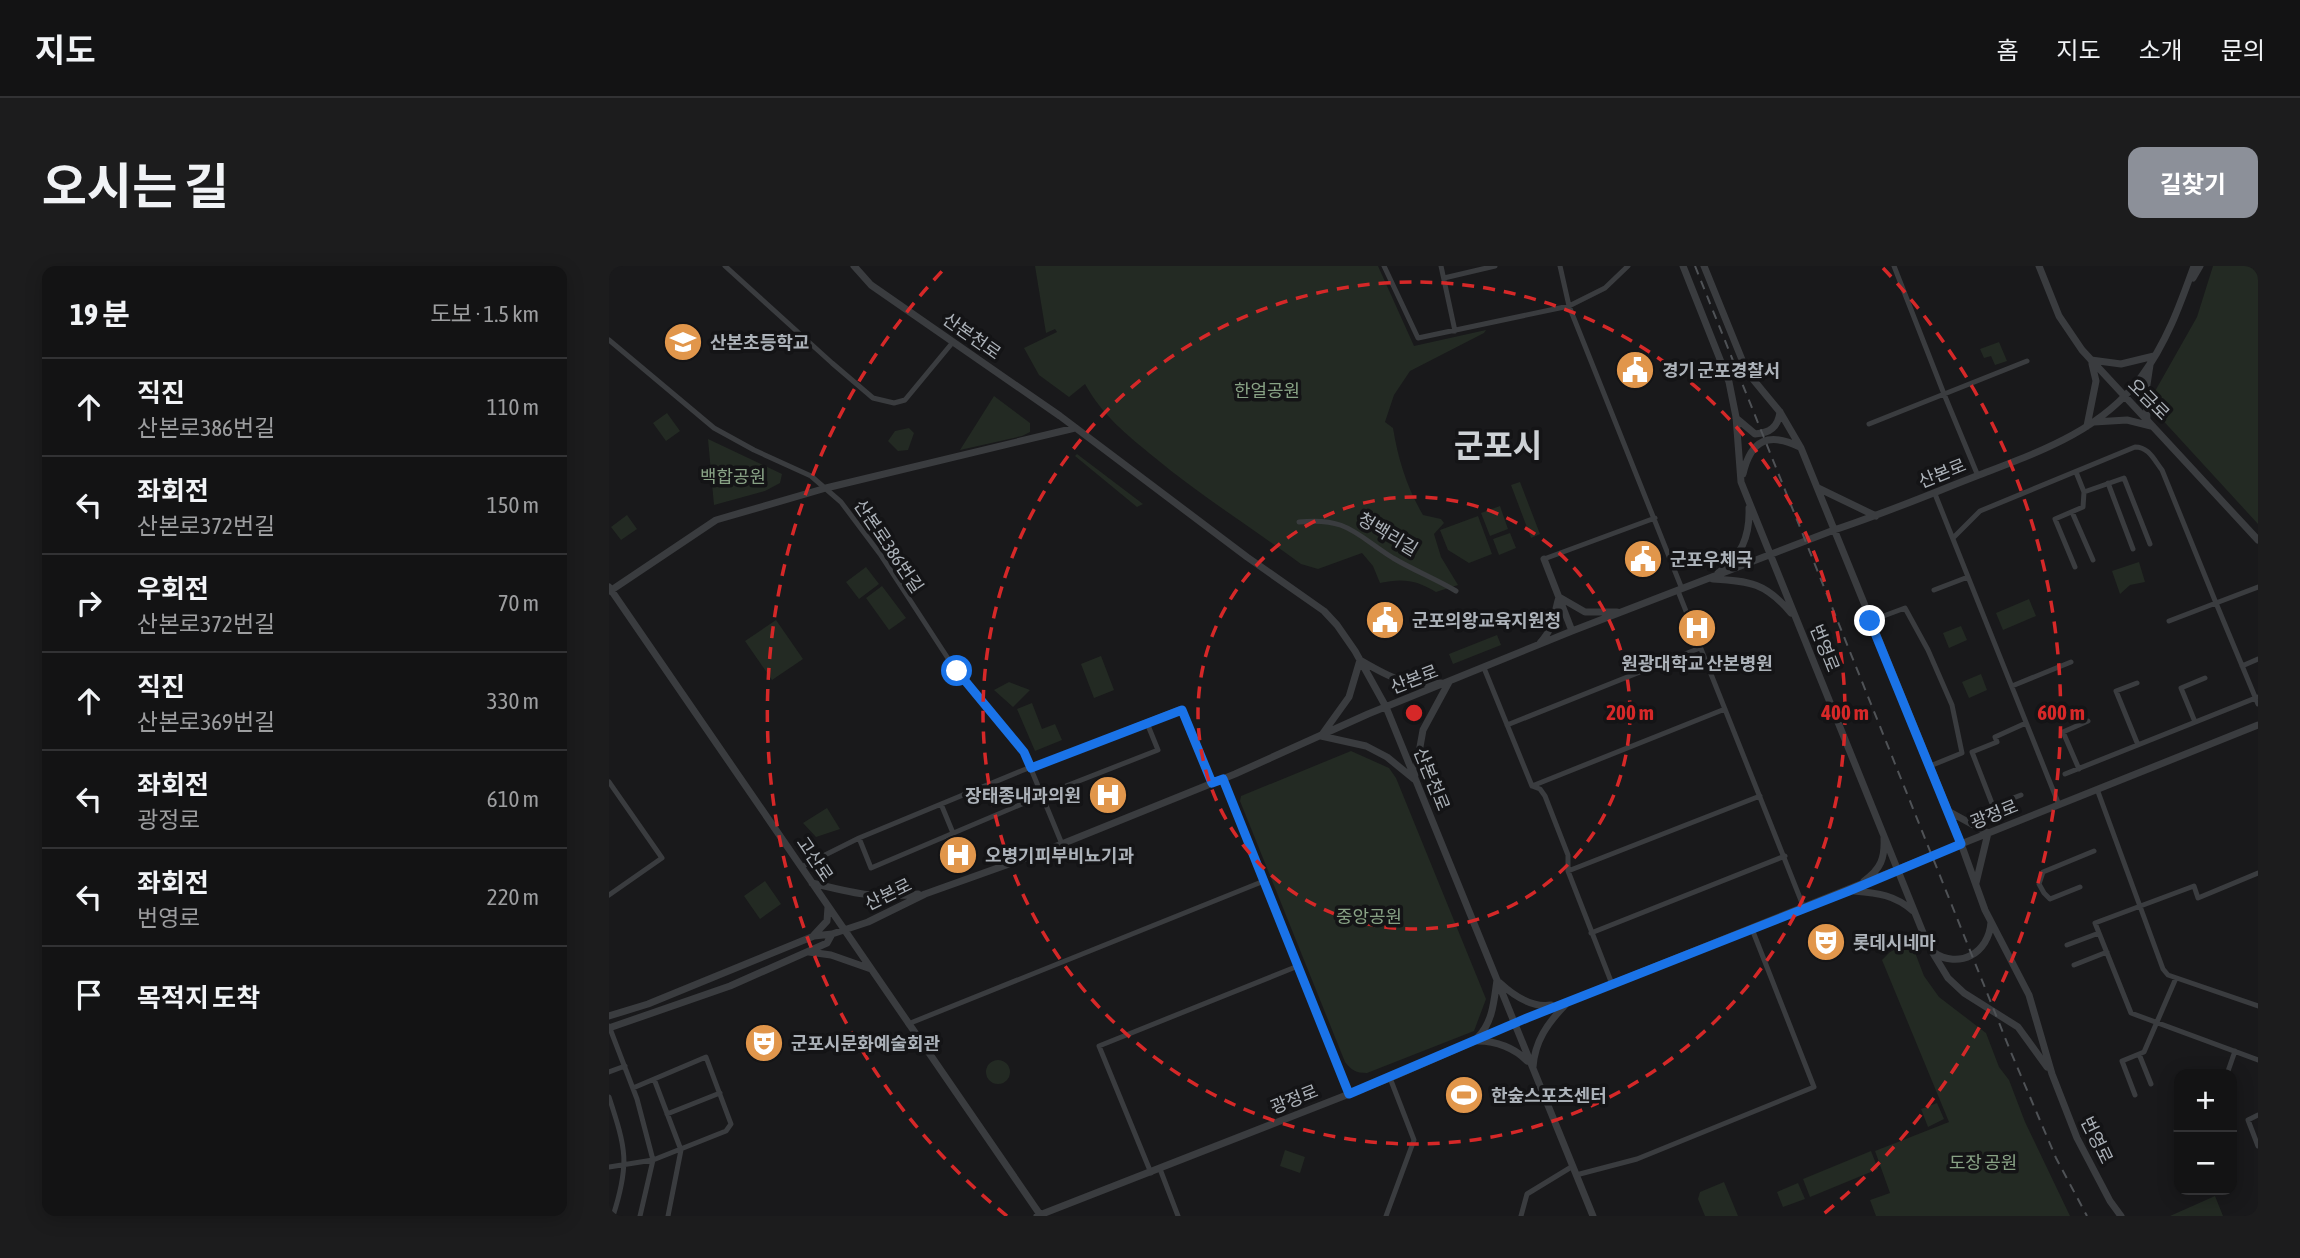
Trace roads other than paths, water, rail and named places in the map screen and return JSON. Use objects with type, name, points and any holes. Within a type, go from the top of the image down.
[{"type":"street","points":[[725,266],[873,398],[894,403],[905,400],[953,342]]},
{"type":"street","name":"산본천로","points":[[854,266],[871,285],[1075,428],[1324,611],[1337,625],[1360,660],[1385,707],[1593,1216]]},
{"type":"street","points":[[1384,266],[1418,338],[1569,306],[1605,288],[1628,266]]},
{"type":"street","points":[[1441,266],[1455,331]]},
{"type":"street","points":[[1444,278],[1495,266]]},
{"type":"street","points":[[1560,266],[1569,306],[1655,517],[1700,648],[1804,908]]},
{"type":"street","name":"번영로","points":[[1683,266],[1729,382],[1736,417],[1741,482],[1930,949],[1939,966],[1964,993],[2018,1027],[2052,1074]]},
{"type":"street","name":"번영로","points":[[1704,266],[1747,372],[1780,412],[1801,447],[1991,921],[2029,995],[2052,1074],[2077,1138],[2121,1216]]},
{"type":"street","points":[[1894,266],[1978,476]]},
{"type":"street","name":"오금로","points":[[2039,266],[2059,316],[2091,360],[2258,540]]},
{"type":"street","name":"산본로","points":[[2181,300],[2188,266]]},
{"type":"street","name":"산본로","points":[[2181,300],[2194,266]]},
{"type":"street","name":"산본로","points":[[609,1027],[730,986],[827,943],[832,934],[868,922],[925,894],[1062,844],[1223,779],[1385,707],[1572,631],[2055,446],[2090,424],[2140,379],[2153,359],[2200,266]]},
{"type":"street","name":"산본로386번길","points":[[609,340],[714,428],[811,476],[841,502],[880,554],[933,638],[1024,752],[1062,844]]},
{"type":"street","points":[[2147,420],[2146,391],[2153,359],[2121,364],[2091,360],[2095,381],[2090,424],[2127,420],[2154,427]]},
{"type":"street","points":[[1870,424],[2027,361]]},
{"type":"street","points":[[1736,417],[1755,434],[1766,433],[1774,428],[1780,412]]},
{"type":"street","points":[[826,488],[1075,428]]},
{"type":"street","points":[[1741,482],[1745,463],[1754,447],[1763,440],[1777,439],[1801,447]]},
{"type":"street","points":[[1953,538],[1980,511],[2135,446],[2148,451],[2162,470],[2257,700],[2065,774]]},
{"type":"street","points":[[2075,567],[2055,519],[2083,507],[2084,492],[2076,472]]},
{"type":"street","points":[[2084,492],[2124,478],[2150,544]]},
{"type":"street","points":[[2108,483],[2133,549]]},
{"type":"street","name":"고산로","points":[[826,488],[716,520],[610,589],[1039,1216]]},
{"type":"street","points":[[1817,488],[1877,516]]},
{"type":"street","points":[[1935,494],[2059,805]]},
{"type":"street","points":[[1709,579],[1734,561],[1740,551],[1748,526],[1748,500]]},
{"type":"street","points":[[2072,512],[2093,560]]},
{"type":"street","points":[[1572,631],[1544,559],[1655,517]]},
{"type":"street","name":"청백리길","points":[[1299,522],[1321,520],[1342,524],[1394,558],[1456,591]]},
{"type":"street","points":[[1934,590],[1968,577]]},
{"type":"street","points":[[1709,579],[1747,581],[1764,587],[1778,597],[1796,618]]},
{"type":"street","points":[[2169,621],[2258,587]]},
{"type":"street","points":[[1559,597],[1569,600],[1585,612],[1621,612]]},
{"type":"street","points":[[1537,646],[1555,621],[1559,597]]},
{"type":"street","points":[[1870,621],[1905,608],[1928,650],[1952,705],[1962,753],[1930,766]]},
{"type":"street","points":[[1507,724],[1700,648]]},
{"type":"street","points":[[2242,666],[2258,659]]},
{"type":"street","points":[[1415,779],[1387,757],[1366,746],[1321,736],[1349,697],[1360,660],[1389,677],[1417,685],[1450,682]]},
{"type":"street","points":[[2012,686],[2071,662]]},
{"type":"street","points":[[1484,668],[1532,786],[1540,789],[1545,796],[1569,855],[1568,871],[1612,984]]},
{"type":"street","points":[[2195,722],[2181,688],[2205,678]]},
{"type":"street","points":[[1415,779],[1423,730],[1450,682]]},
{"type":"street","points":[[2137,683],[2116,691],[2138,745]]},
{"type":"street","points":[[1532,786],[1725,709]]},
{"type":"street","points":[[801,867],[859,838],[941,804],[1182,710],[1212,783]]},
{"type":"street","points":[[2079,769],[2063,732],[2088,721]]},
{"type":"street","points":[[859,838],[871,868],[1043,795],[1159,750],[1147,723]]},
{"type":"street","points":[[2021,795],[1993,806],[1972,752],[1997,742],[1995,737],[2026,723]]},
{"type":"street","name":"광정로","points":[[1039,1216],[1390,1078],[1567,1002],[2258,725]]},
{"type":"street","points":[[1223,779],[1349,1094]]},
{"type":"street","points":[[609,782],[663,858],[609,895]]},
{"type":"street","points":[[2097,789],[2162,969],[2168,975],[2258,1006]]},
{"type":"street","points":[[1568,871],[1760,796]]},
{"type":"street","points":[[941,804],[953,833]]},
{"type":"street","points":[[1948,811],[1988,833],[1976,884]]},
{"type":"street","points":[[1849,891],[1881,866],[1885,852],[1883,830]]},
{"type":"street","points":[[2080,887],[2050,899],[2039,884],[2043,872],[2094,851]]},
{"type":"street","points":[[1591,933],[1785,856]]},
{"type":"street","points":[[2258,873],[2198,898],[2194,886],[2095,923],[2131,1013],[2258,1060]]},
{"type":"street","points":[[908,1024],[1264,881]]},
{"type":"street","points":[[812,883],[866,896],[925,894]]},
{"type":"street","points":[[1849,891],[1889,895],[1901,900],[1914,911]]},
{"type":"street","points":[[814,936],[827,921],[828,906]]},
{"type":"street","points":[[1930,949],[1942,958],[1950,960],[1967,958],[1984,945],[1991,921]]},
{"type":"street","points":[[1576,1175],[1637,1159],[1814,1087],[1752,929]]},
{"type":"street","points":[[2067,945],[2099,933]]},
{"type":"street","points":[[609,1016],[648,1004],[814,936],[832,934]]},
{"type":"street","points":[[808,952],[831,956],[871,970]]},
{"type":"street","points":[[2074,965],[2107,952]]},
{"type":"street","points":[[1151,1173],[1099,1046],[1298,966]]},
{"type":"street","points":[[2135,1095],[2122,1061],[2144,1052],[2176,978]]},
{"type":"street","points":[[1497,980],[1510,992],[1529,1002],[1546,1006],[1567,1002]]},
{"type":"street","points":[[1474,1041],[1483,1032],[1491,1015],[1497,980]]},
{"type":"street","points":[[1533,1068],[1534,1051],[1543,1031],[1567,1002]]},
{"type":"street","points":[[609,1027],[633,1088],[653,1160],[640,1216]]},
{"type":"street","points":[[1474,1041],[1486,1041],[1512,1049],[1523,1056],[1533,1068]]},
{"type":"street","points":[[2229,1069],[2235,1051]]},
{"type":"street","points":[[2139,1054],[2151,1084]]},
{"type":"street","points":[[609,1167],[653,1160],[681,1150],[726,1131],[732,1121],[706,1057],[633,1088]]},
{"type":"street","points":[[609,1072],[625,1066]]},
{"type":"street","points":[[1386,1216],[1414,1140],[1390,1078]]},
{"type":"street","points":[[654,1079],[681,1150],[668,1216]]},
{"type":"street","points":[[667,1114],[720,1093]]},
{"type":"street","points":[[609,1097],[622,1140],[625,1166],[613,1212]]},
{"type":"street","points":[[2258,1115],[2248,1120],[2258,1146]]},
{"type":"street","points":[[1521,1216],[1527,1194],[1573,1166]]},
{"type":"street","points":[[1160,1169],[1178,1216]]},
{"type":"railway","points":[[1695,266],[2010,1050],[2056,1158],[2087,1216]]},
{"type":"place","name":"산본초등학교","points":[[683,342]]},
{"type":"place","name":"경기 군포경찰서","points":[[1635,370]]},
{"type":"place","name":"군포우체국","points":[[1643,559]]},
{"type":"place","name":"군포의왕교육지원청","points":[[1385,620]]},
{"type":"place","name":"원광대학교 산본병원","points":[[1697,628]]},
{"type":"place","name":"장태종내과의원","points":[[1108,795]]},
{"type":"place","name":"오병기피부비뇨기과","points":[[958,855]]},
{"type":"place","name":"롯데시네마","points":[[1826,942]]},
{"type":"place","name":"군포시문화예술회관","points":[[764,1043]]},
{"type":"place","name":"한숲스포츠센터","points":[[1464,1095]]},
{"type":"district","name":"군포시","points":[[1498,445]]},
{"type":"park label","name":"한얼공원","points":[[1267,390]]},
{"type":"park label","name":"백합공원","points":[[733,476]]},
{"type":"park label","name":"중앙공원","points":[[1369,916]]},
{"type":"park label","name":"도장 공원","points":[[1983,1162]]}]
